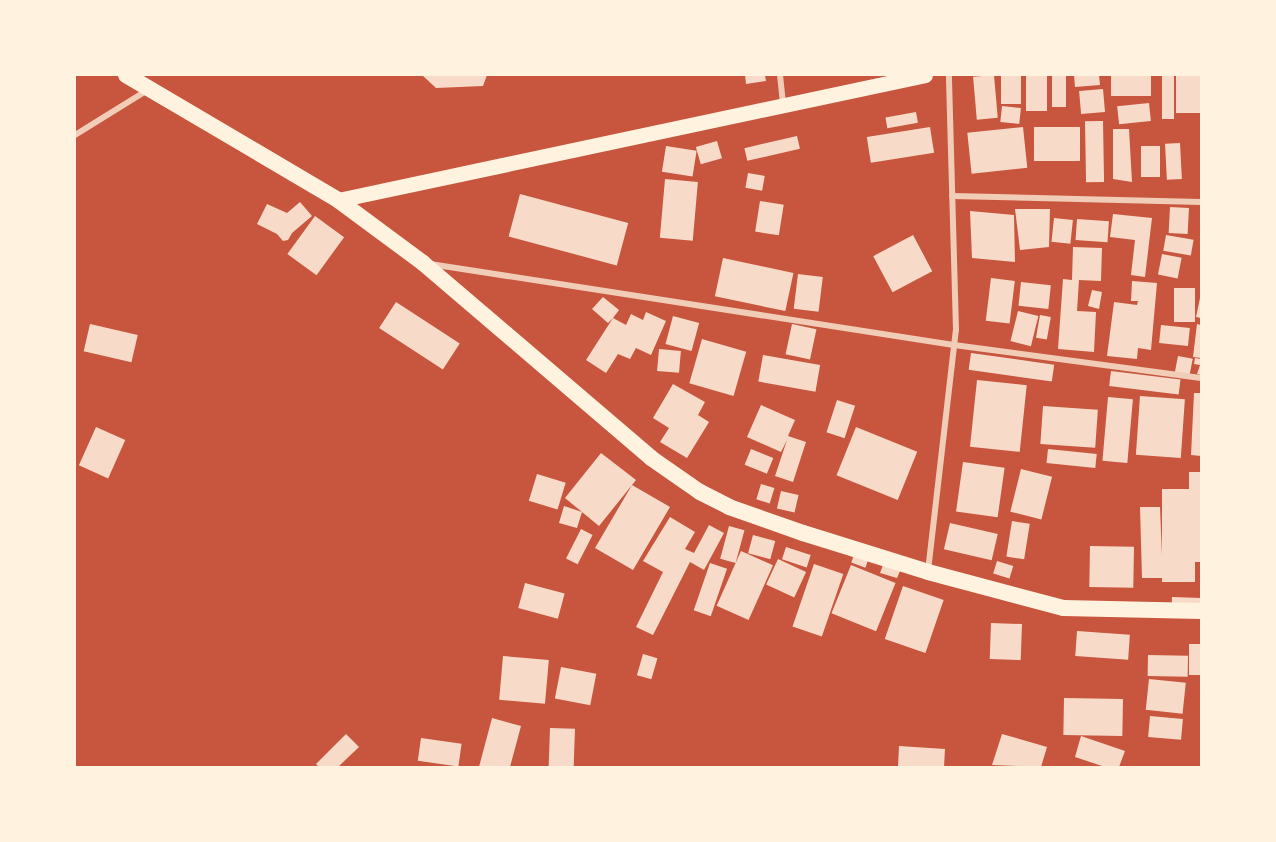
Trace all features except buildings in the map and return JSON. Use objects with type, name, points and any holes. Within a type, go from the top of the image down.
[{"type":"highway","points":[[126,75],[338,200],[423,263],[651,458],[700,492],[756,517],[928,572],[1063,608],[1201,611]]},
{"type":"main road","points":[[338,200],[925,75]]},
{"type":"street","points":[[780,75],[783,107]]},
{"type":"street","points":[[928,572],[954,345],[949,75]]},
{"type":"street","points":[[75,135],[148,89]]},
{"type":"street","points":[[952,196],[1201,202]]},
{"type":"street","points":[[423,263],[954,345],[1201,378]]}]
